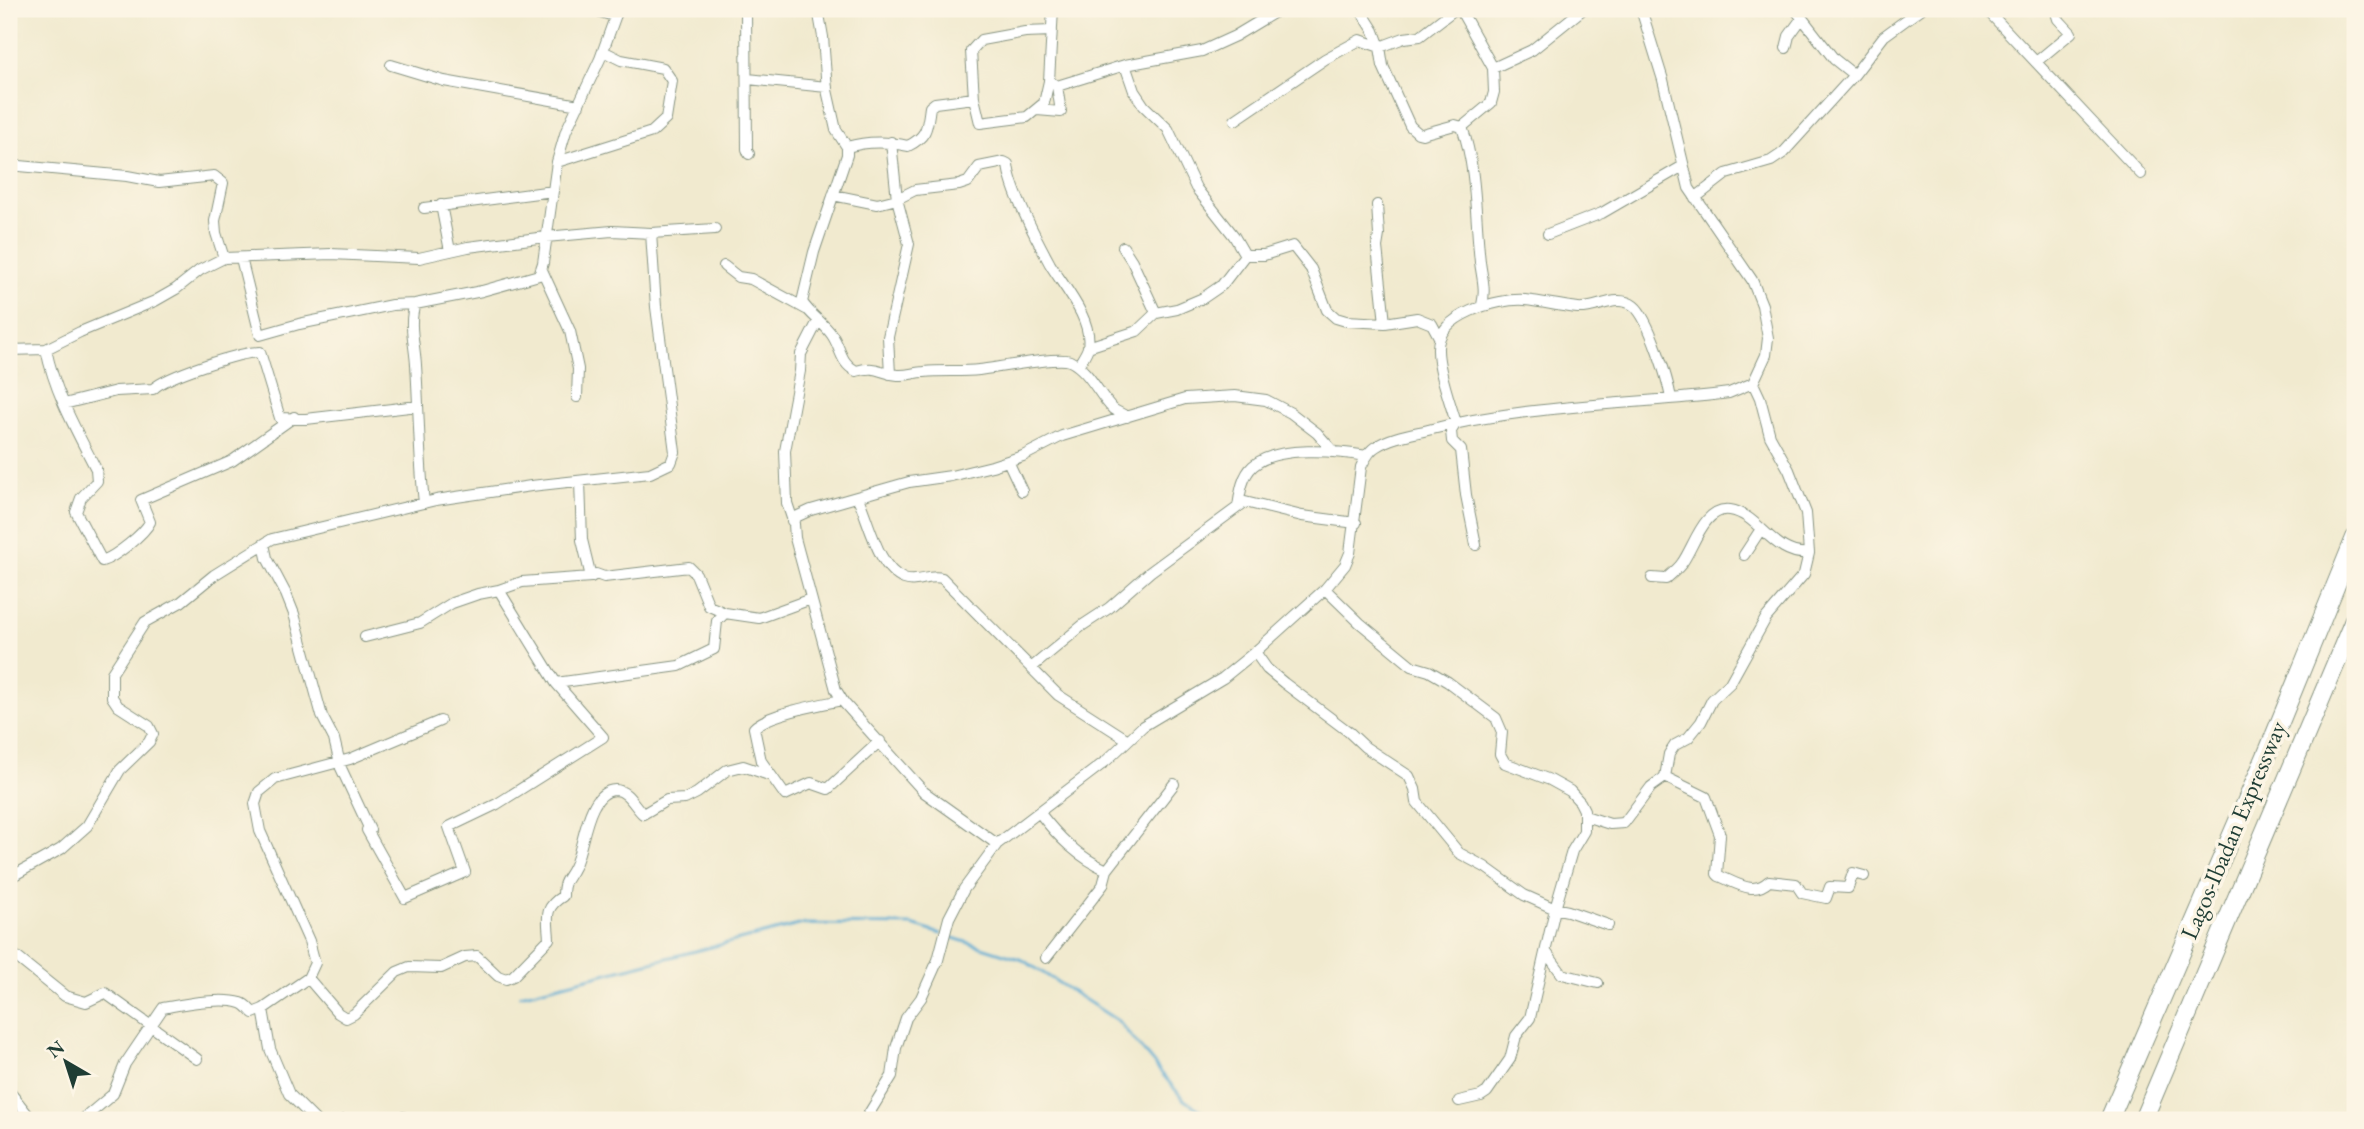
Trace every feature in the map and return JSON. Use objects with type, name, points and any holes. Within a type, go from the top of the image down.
[{"type":"highway","name":"Lagos-Ibadan Expressway","points":[[2109,1120],[2273,738],[2355,538]]},
{"type":"highway","name":"Lagos-Ibadan Expressway","points":[[2143,1120],[2355,618]]},
{"type":"street","points":[[578,397],[578,369],[570,331],[543,275],[557,162],[566,131],[603,51],[616,13],[590,9]]},
{"type":"street","points":[[746,9],[749,154]]},
{"type":"street","points":[[833,9],[818,10],[827,87],[836,130],[847,147],[847,155],[814,252],[802,300],[807,309],[831,333],[846,365],[856,371],[873,367],[890,374],[906,375],[1066,359],[1078,366],[1114,409],[1128,417]]},
{"type":"street","points":[[1037,110],[1061,112],[1053,83],[1053,9]]},
{"type":"street","points":[[1053,83],[1125,65],[1202,51],[1235,36],[1280,9]]},
{"type":"street","points":[[1360,9],[1374,31],[1383,66],[1410,126],[1422,134],[1455,125],[1461,127],[1467,141],[1480,264],[1486,292],[1482,305]]},
{"type":"street","points":[[1235,120],[1325,59],[1360,40],[1380,47],[1404,38],[1420,36],[1458,9],[1493,68],[1494,92],[1491,103],[1461,127]]},
{"type":"street","points":[[1493,68],[1532,50],[1583,9]]},
{"type":"street","points":[[865,1120],[892,1076],[896,1048],[906,1018],[922,998],[949,918],[964,889],[997,844],[1106,761],[1163,712],[1223,678],[1325,589],[1345,565],[1350,554],[1361,467],[1377,446],[1456,423],[1536,409],[1729,393],[1752,383],[1766,355],[1768,338],[1762,305],[1752,280],[1695,198],[1683,166],[1663,80],[1642,10],[1657,9]]},
{"type":"street","points":[[1795,9],[1834,59],[1854,75]]},
{"type":"street","points":[[1695,198],[1726,174],[1771,161],[1783,153],[1854,75],[1884,36],[1921,9]]},
{"type":"street","points":[[1986,9],[2141,174]]},
{"type":"street","points":[[2036,62],[2071,33],[2058,19],[2055,9]]},
{"type":"street","points":[[1786,48],[1789,36],[1802,18]]},
{"type":"street","points":[[1052,31],[1025,32],[981,40],[971,51],[974,98],[980,123],[1027,117],[1044,103],[1053,83]]},
{"type":"street","points":[[557,162],[652,132],[666,119],[672,81],[663,68],[621,60],[603,51]]},
{"type":"street","points":[[391,65],[444,81],[579,105]]},
{"type":"street","points":[[1125,65],[1139,98],[1168,130],[1196,188],[1234,236],[1245,255]]},
{"type":"street","points":[[748,79],[827,87]]},
{"type":"street","points":[[847,147],[860,143],[891,142],[908,146],[919,140],[927,129],[930,107],[935,103],[974,98]]},
{"type":"street","points":[[890,374],[888,337],[909,244],[897,199],[891,142]]},
{"type":"street","points":[[834,195],[877,204],[897,199],[915,190],[959,185],[968,181],[979,167],[1004,162],[1008,164],[1008,172],[1023,209],[1085,325],[1088,347],[1078,366]]},
{"type":"street","points":[[9,165],[127,176],[159,182],[214,176],[223,183],[215,221],[224,258]]},
{"type":"street","points":[[1548,234],[1602,213],[1683,166]]},
{"type":"street","points":[[424,208],[553,191]]},
{"type":"street","points":[[441,205],[450,251]]},
{"type":"street","points":[[1377,205],[1377,247],[1385,323]]},
{"type":"street","points":[[9,350],[46,349],[79,331],[155,300],[176,289],[200,270],[224,258],[331,254],[407,258],[546,237],[612,231],[651,233],[715,229]]},
{"type":"street","points":[[9,878],[61,849],[87,826],[120,770],[153,734],[149,726],[118,706],[112,697],[113,673],[145,622],[181,602],[214,575],[252,550],[272,539],[424,503],[531,486],[650,473],[668,465],[675,452],[656,307],[651,233]]},
{"type":"street","points":[[1245,255],[1264,255],[1293,246],[1311,269],[1327,310],[1336,318],[1385,323],[1417,318],[1432,324],[1439,337]]},
{"type":"street","points":[[1123,247],[1156,313]]},
{"type":"street","points":[[1088,347],[1137,331],[1156,313],[1177,309],[1203,298],[1222,285],[1245,255]]},
{"type":"street","points":[[241,258],[260,335],[392,305],[415,304],[482,291],[543,275]]},
{"type":"street","points":[[724,266],[738,277],[751,279],[807,309]]},
{"type":"street","points":[[1476,545],[1461,450],[1452,440],[1451,431],[1456,423],[1437,352],[1439,337],[1455,319],[1482,305],[1522,300],[1586,309],[1614,301],[1633,305],[1639,311],[1667,375],[1671,399]]},
{"type":"street","points":[[415,304],[412,312],[412,337],[416,361],[424,503]]},
{"type":"street","points":[[818,321],[801,354],[785,451],[787,503],[836,690],[924,792],[997,844]]},
{"type":"street","points":[[46,349],[50,370],[64,404],[96,468],[97,481],[81,498],[76,512],[102,561],[110,558],[146,529],[150,522],[141,500],[232,461],[294,417]]},
{"type":"street","points":[[64,404],[116,391],[153,389],[178,374],[260,352],[280,418],[306,419],[418,406]]},
{"type":"street","points":[[1586,816],[1610,824],[1625,823],[1651,787],[1665,777],[1669,754],[1675,745],[1688,738],[1701,722],[1712,700],[1730,683],[1766,618],[1804,575],[1809,552],[1807,513],[1789,470],[1770,436],[1760,398],[1752,383]]},
{"type":"street","points":[[792,521],[811,510],[909,482],[951,476],[1008,461],[1062,436],[1185,399],[1235,396],[1266,400],[1291,413],[1317,433],[1332,450]]},
{"type":"street","points":[[1238,507],[1244,478],[1252,466],[1268,456],[1332,450],[1367,456]]},
{"type":"street","points":[[1008,461],[1022,491]]},
{"type":"street","points":[[580,481],[582,540],[591,577]]},
{"type":"street","points":[[865,512],[872,494]]},
{"type":"street","points":[[858,498],[873,540],[900,576],[914,581],[936,576],[942,578],[1058,695],[1128,740]]},
{"type":"street","points":[[1031,668],[1083,625],[1109,608],[1150,572],[1238,507],[1250,502],[1303,516],[1356,523]]},
{"type":"street","points":[[1652,578],[1666,579],[1682,564],[1699,532],[1715,513],[1728,509],[1739,513],[1787,549],[1800,554],[1809,552]]},
{"type":"street","points":[[1744,555],[1761,530]]},
{"type":"street","points":[[264,544],[267,558],[294,614],[322,716],[334,739],[349,789],[370,830],[367,830],[405,898],[465,873],[449,827],[497,804],[603,737],[556,683],[499,590]]},
{"type":"street","points":[[252,550],[267,558]]},
{"type":"street","points":[[365,636],[420,623],[452,603],[522,582],[591,577],[596,574],[604,577],[690,567],[696,574],[709,606],[725,613],[759,618],[811,599]]},
{"type":"street","points":[[1325,589],[1360,623],[1412,666],[1448,682],[1496,718],[1502,732],[1500,754],[1506,763],[1570,791],[1580,802],[1586,816],[1584,831],[1572,851],[1555,909],[1530,1018],[1516,1036],[1510,1059],[1487,1092],[1459,1101]]},
{"type":"street","points":[[556,683],[679,666],[714,649],[717,621],[725,613]]},
{"type":"street","points":[[1255,652],[1267,669],[1284,683],[1365,747],[1409,776],[1417,802],[1459,853],[1485,867],[1524,895],[1555,909],[1608,925]]},
{"type":"street","points":[[842,700],[815,705],[757,724],[754,728],[761,761],[785,795],[810,783],[828,789],[880,741]]},
{"type":"street","points":[[82,1120],[113,1094],[125,1064],[163,1008],[185,1003],[225,1000],[244,1003],[253,1013],[263,1010],[308,978],[315,963],[309,940],[260,831],[255,804],[259,792],[275,779],[350,759],[440,721]]},
{"type":"street","points":[[308,978],[338,1013],[346,1018],[354,1014],[397,972],[409,967],[441,968],[465,957],[477,956],[502,979],[513,976],[549,939],[548,911],[552,903],[563,896],[566,876],[574,868],[592,810],[605,794],[614,790],[623,792],[643,814],[667,800],[685,799],[697,793],[727,770],[743,766],[769,775]]},
{"type":"street","points":[[1665,777],[1706,797],[1720,835],[1719,876],[1755,890],[1762,888],[1769,881],[1796,884],[1802,893],[1826,898],[1830,887],[1848,888],[1853,873],[1864,876]]},
{"type":"street","points":[[1046,958],[1103,885],[1107,870],[1174,784]]},
{"type":"street","points":[[1039,812],[1067,845],[1084,859],[1107,870]]},
{"type":"street","points":[[9,951],[65,996],[86,1002],[105,993],[197,1059]]},
{"type":"street","points":[[1546,952],[1562,974],[1598,983]]},
{"type":"street","points":[[263,1010],[270,1049],[289,1094],[315,1120]]},
{"type":"street","points":[[9,1091],[32,1120]]},
{"type":"street","points":[[397,1120],[403,1117],[407,1120]]},
{"type":"street","points":[[344,1120],[359,1120]]},
{"type":"waterway","points":[[520,995],[803,924],[912,925],[941,934]]},
{"type":"waterway","points":[[947,936],[1023,960],[1118,1021],[1184,1100],[1217,1120]]}]
